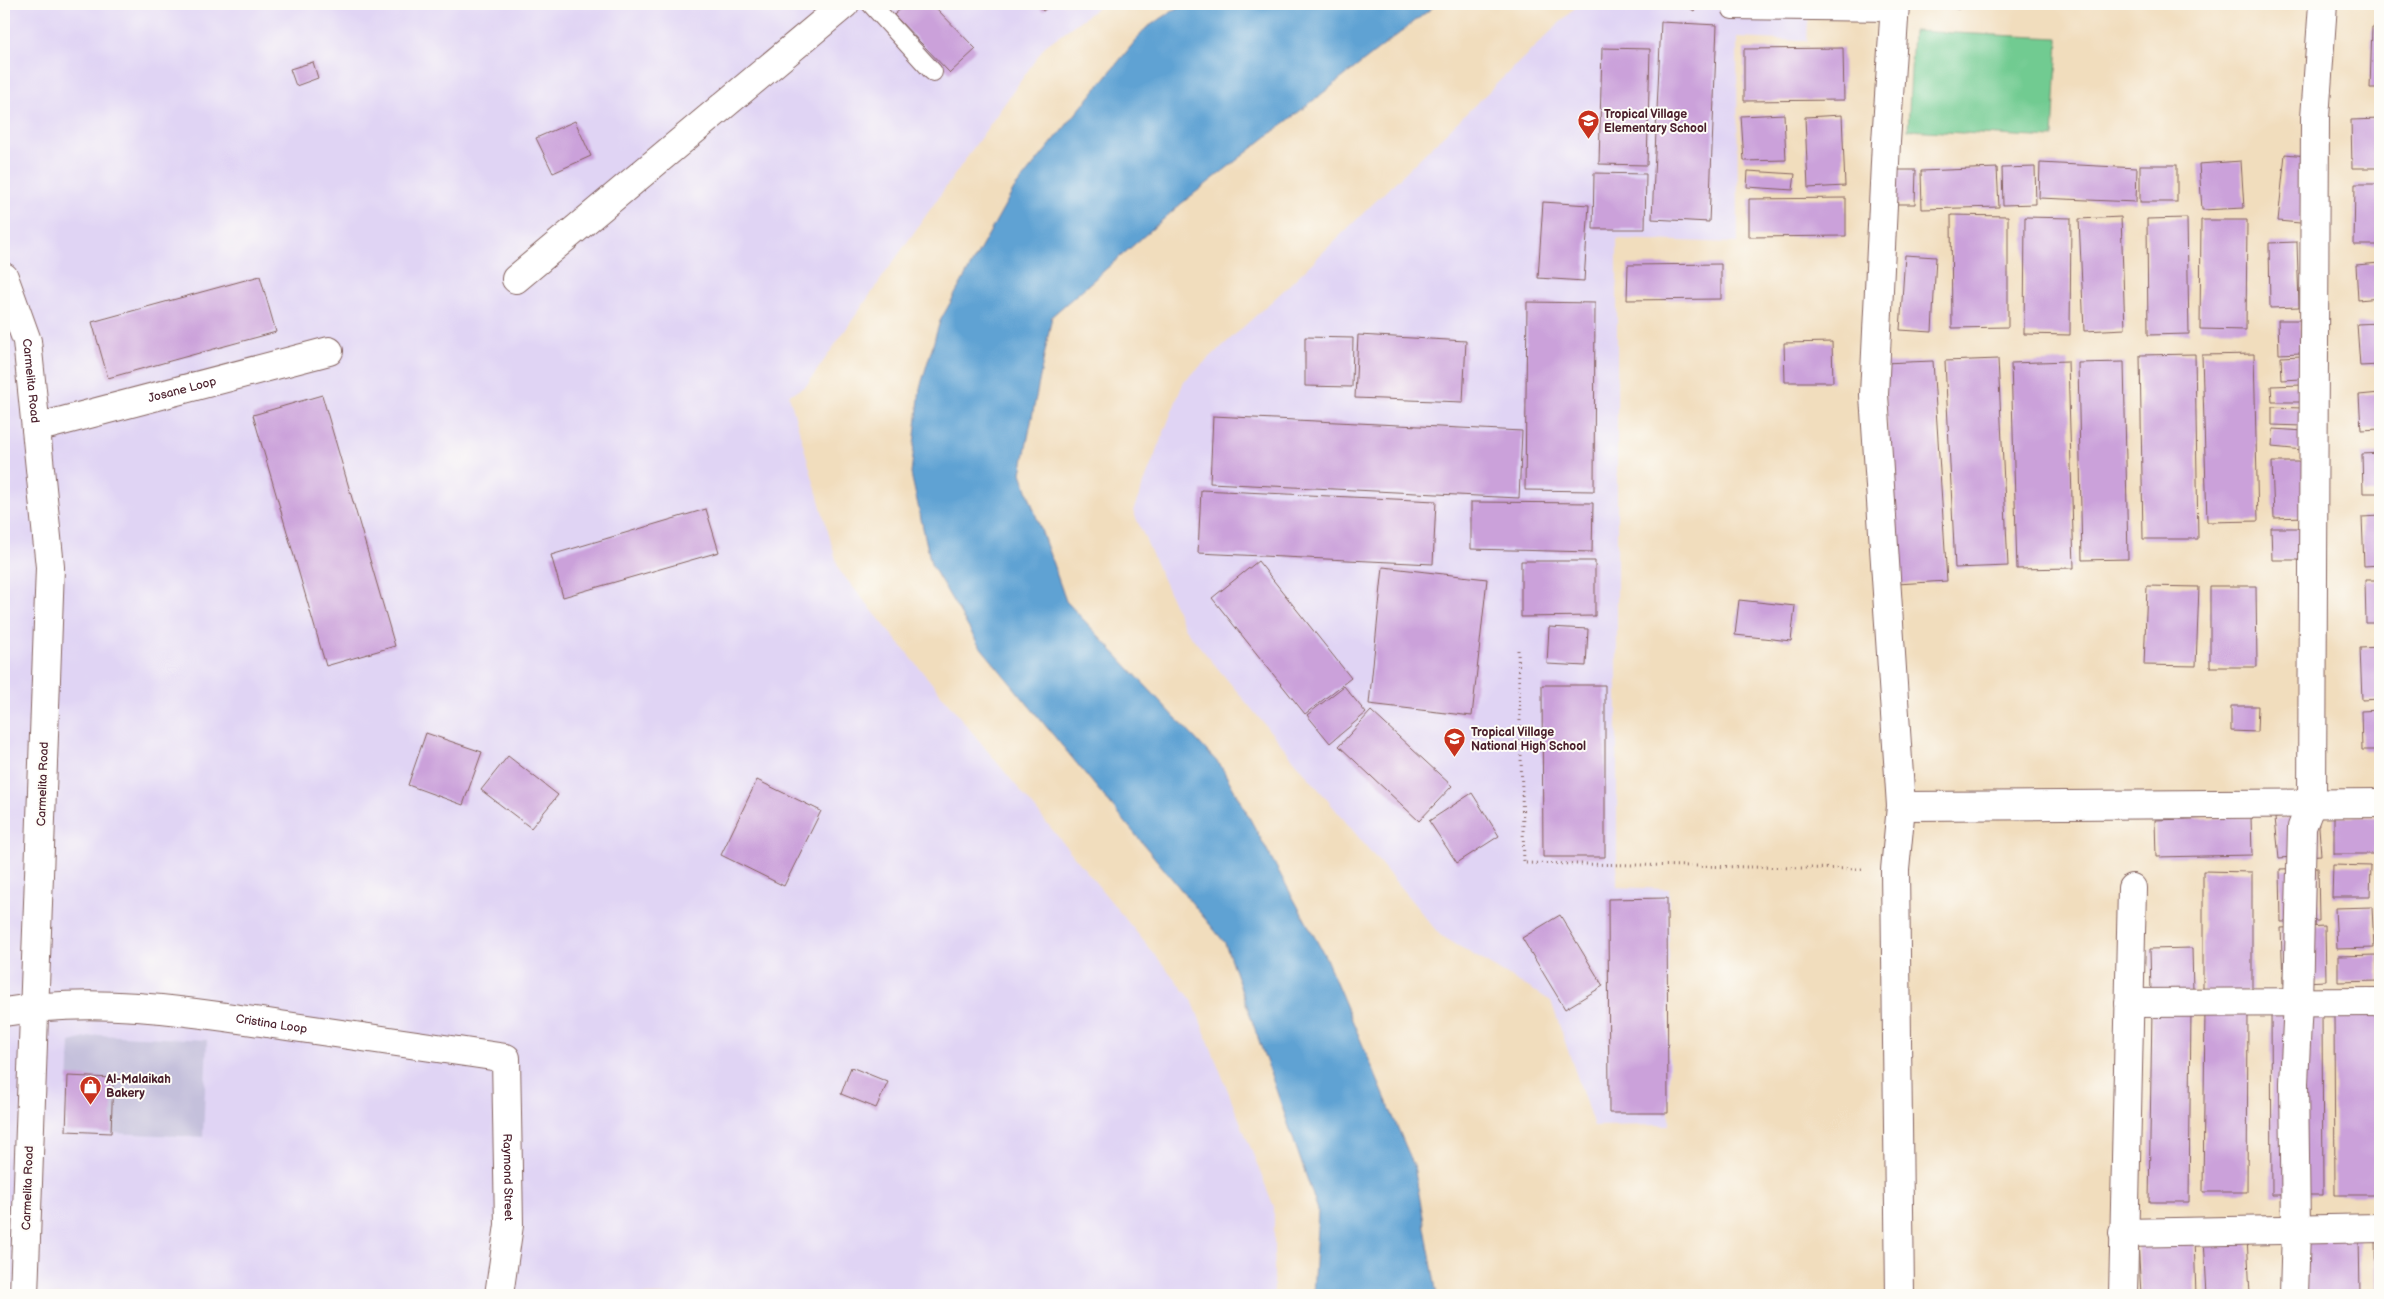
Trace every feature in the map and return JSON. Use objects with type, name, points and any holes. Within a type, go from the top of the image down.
[{"type":"street","points":[[516,279],[845,4]]},
{"type":"street","points":[[2294,1295],[2296,1230],[2294,1083],[2302,827],[2312,802],[2315,118],[2324,4]]},
{"type":"street","points":[[1894,8],[1874,395],[1901,806],[1895,870],[1900,1295]]},
{"type":"street","name":"Carmelita Road","points":[[4,277],[27,341],[50,567],[24,1295]]},
{"type":"street","name":"Josane Loop","points":[[36,428],[329,352]]},
{"type":"street","points":[[1901,806],[2380,803]]},
{"type":"street","points":[[2123,1295],[2132,888]]},
{"type":"street","points":[[2128,1003],[2380,1002]]},
{"type":"street","name":"Cristina Loop","points":[[4,1012],[35,1007],[95,1005],[169,1008],[506,1058]]},
{"type":"street","name":"Raymond Street","points":[[499,1295],[509,1225],[506,1058]]},
{"type":"street","points":[[2123,1233],[2380,1228]]},
{"type":"lane","points":[[871,4],[933,72]]},
{"type":"lane","points":[[1732,10],[1894,8]]},
{"type":"path","points":[[1518,650],[1524,863],[1895,870]]},
{"type":"shaded area","points":[[4,4],[1103,4],[1045,46],[806,386],[789,395],[839,570],[1192,1000],[1274,1207],[1274,1295],[4,1295]]},
{"type":"shaded area","name":"Tropical Village National High School","points":[[1579,4],[1809,4],[1807,41],[1737,38],[1738,243],[1617,239],[1617,887],[1669,889],[1669,1125],[1594,1126],[1551,1001],[1440,935],[1185,629],[1133,511],[1184,381],[1284,290]]},
{"type":"shaded area","points":[[98,1035],[207,1040],[203,1137],[66,1131],[70,1042]]},
{"type":"green space","points":[[1913,31],[2058,38],[2053,138],[1908,130]]},
{"type":"water","points":[[1184,4],[1437,4],[1182,203],[1052,316],[1021,473],[1066,601],[1221,766],[1325,956],[1414,1166],[1437,1295],[1313,1295],[1318,1210],[1225,943],[978,644],[931,564],[911,474],[920,388],[940,321],[1014,189],[1146,28]]},
{"type":"building","points":[[906,4],[932,4],[976,49],[950,73],[894,15]]},
{"type":"building","points":[[1036,4],[1052,4],[1043,11]]},
{"type":"building","points":[[1683,4],[1698,4],[1694,11]]},
{"type":"building","points":[[1915,4],[1960,4],[1959,9]]},
{"type":"building","points":[[1661,22],[1717,25],[1709,222],[1652,219]]},
{"type":"building","points":[[2372,27],[2380,27],[2380,88],[2370,88]]},
{"type":"building","points":[[1602,48],[1650,49],[1647,165],[1599,164]]},
{"type":"building","points":[[1843,48],[1844,100],[1744,101],[1744,49]]},
{"type":"building","points":[[313,62],[318,78],[296,86],[290,69]]},
{"type":"building","points":[[1784,114],[1786,160],[1744,161],[1741,116]]},
{"type":"building","points":[[1842,115],[1845,186],[1808,188],[1805,117]]},
{"type":"building","points":[[2380,119],[2380,168],[2352,168],[2351,120]]},
{"type":"building","points":[[575,121],[591,156],[553,173],[536,138]]},
{"type":"building","points":[[2285,154],[2307,156],[2300,223],[2278,221]]},
{"type":"building","points":[[2241,161],[2244,208],[2202,210],[2199,164]]},
{"type":"building","points":[[2040,163],[2137,168],[2136,202],[2039,198]]},
{"type":"building","points":[[2140,165],[2177,165],[2177,202],[2140,202]]},
{"type":"building","points":[[2035,167],[2036,204],[2003,205],[2002,168]]},
{"type":"building","points":[[1997,168],[1999,207],[1922,209],[1921,171]]},
{"type":"building","points":[[1895,170],[1916,170],[1915,204],[1895,204]]},
{"type":"building","points":[[1748,171],[1795,174],[1793,190],[1747,187]]},
{"type":"building","points":[[1594,173],[1646,174],[1645,229],[1593,229]]},
{"type":"building","points":[[2355,184],[2380,184],[2380,245],[2354,245]]},
{"type":"building","points":[[1846,198],[1846,236],[1749,237],[1749,199]]},
{"type":"building","points":[[1543,202],[1589,205],[1584,281],[1538,278]]},
{"type":"building","points":[[1951,215],[2008,216],[2008,327],[1952,328]]},
{"type":"building","points":[[2025,217],[2071,218],[2070,335],[2024,334]]},
{"type":"building","points":[[2121,217],[2125,329],[2084,331],[2079,219]]},
{"type":"building","points":[[2187,218],[2189,334],[2148,335],[2147,219]]},
{"type":"building","points":[[2201,220],[2247,220],[2246,330],[2200,329]]},
{"type":"building","points":[[2297,242],[2299,307],[2270,308],[2269,243]]},
{"type":"building","points":[[1905,255],[1936,257],[1932,332],[1900,330]]},
{"type":"building","points":[[2380,263],[2380,298],[2358,300],[2356,265]]},
{"type":"building","points":[[1721,264],[1721,299],[1627,300],[1628,265]]},
{"type":"building","points":[[260,276],[276,332],[108,378],[92,322]]},
{"type":"building","points":[[1527,302],[1595,303],[1594,491],[1525,490]]},
{"type":"building","points":[[2278,320],[2300,320],[2301,353],[2279,354]]},
{"type":"building","points":[[2380,323],[2380,365],[2360,366],[2357,324]]},
{"type":"building","points":[[1358,335],[1466,341],[1463,402],[1355,398]]},
{"type":"building","points":[[1305,337],[1353,338],[1352,387],[1305,386]]},
{"type":"building","points":[[1832,342],[1833,382],[1785,382],[1784,343]]},
{"type":"building","points":[[2195,354],[2198,539],[2143,539],[2140,355]]},
{"type":"building","points":[[2254,354],[2258,521],[2207,522],[2202,355]]},
{"type":"building","points":[[2301,356],[2302,379],[2282,380],[2281,357]]},
{"type":"building","points":[[1998,359],[2008,566],[1955,568],[1945,361]]},
{"type":"building","points":[[1933,361],[1947,581],[1897,584],[1883,363]]},
{"type":"building","points":[[2068,361],[2074,568],[2017,569],[2011,363]]},
{"type":"building","points":[[2124,362],[2128,559],[2082,560],[2078,363]]},
{"type":"building","points":[[2302,385],[2303,402],[2272,402],[2271,386]]},
{"type":"building","points":[[2380,393],[2380,429],[2361,430],[2359,395]]},
{"type":"building","points":[[322,395],[395,646],[326,666],[253,415]]},
{"type":"building","points":[[2272,407],[2302,408],[2302,426],[2272,425]]},
{"type":"building","points":[[1213,416],[1522,431],[1519,498],[1210,483]]},
{"type":"building","points":[[2273,429],[2304,431],[2303,450],[2272,447]]},
{"type":"building","points":[[2380,453],[2380,493],[2363,493],[2362,454]]},
{"type":"building","points":[[2272,462],[2303,462],[2305,517],[2274,518]]},
{"type":"building","points":[[1201,490],[1436,501],[1433,564],[1198,553]]},
{"type":"building","points":[[1471,502],[1593,503],[1592,552],[1471,549]]},
{"type":"building","points":[[706,509],[719,552],[563,597],[551,555]]},
{"type":"building","points":[[2380,516],[2380,565],[2364,566],[2362,517]]},
{"type":"building","points":[[2271,528],[2303,528],[2303,560],[2272,560]]},
{"type":"building","points":[[1258,561],[1351,678],[1305,714],[1212,598]]},
{"type":"building","points":[[1521,561],[1595,561],[1595,616],[1521,617]]},
{"type":"building","points":[[1383,567],[1487,579],[1472,716],[1369,704]]},
{"type":"building","points":[[2365,580],[2380,580],[2380,623],[2366,623]]},
{"type":"building","points":[[2147,586],[2199,587],[2196,666],[2144,665]]},
{"type":"building","points":[[2210,586],[2256,586],[2257,667],[2210,667]]},
{"type":"building","points":[[1739,600],[1795,606],[1791,641],[1735,635]]},
{"type":"building","points":[[1549,627],[1588,629],[1586,666],[1547,664]]},
{"type":"building","points":[[2380,647],[2380,699],[2362,700],[2360,648]]},
{"type":"building","points":[[1542,685],[1605,685],[1605,857],[1543,857]]},
{"type":"building","points":[[1344,686],[1366,713],[1330,743],[1307,715]]},
{"type":"building","points":[[2231,706],[2258,706],[2257,732],[2231,731]]},
{"type":"building","points":[[2380,710],[2380,750],[2362,750],[2361,711]]},
{"type":"building","points":[[1371,711],[1452,786],[1419,821],[1339,746]]},
{"type":"building","points":[[426,733],[482,752],[463,805],[408,785]]},
{"type":"building","points":[[508,756],[558,795],[531,828],[481,790]]},
{"type":"building","points":[[757,780],[821,811],[784,886],[721,855]]},
{"type":"building","points":[[1472,793],[1499,836],[1457,863],[1429,821]]},
{"type":"building","points":[[2318,814],[2321,855],[2279,858],[2275,818]]},
{"type":"building","points":[[2251,817],[2252,855],[2156,857],[2155,820]]},
{"type":"building","points":[[2334,817],[2378,817],[2377,854],[2334,854]]},
{"type":"building","points":[[2333,865],[2371,866],[2370,897],[2332,897]]},
{"type":"building","points":[[2318,868],[2319,921],[2281,922],[2280,869]]},
{"type":"building","points":[[2203,871],[2252,872],[2252,992],[2203,992]]},
{"type":"building","points":[[1667,898],[1668,1113],[1609,1113],[1608,899]]},
{"type":"building","points":[[2372,907],[2374,948],[2337,949],[2335,908]]},
{"type":"building","points":[[1560,915],[1603,986],[1565,1009],[1522,938]]},
{"type":"building","points":[[2325,926],[2326,981],[2283,983],[2281,928]]},
{"type":"building","points":[[2192,948],[2193,992],[2151,994],[2150,949]]},
{"type":"building","points":[[2377,955],[2378,981],[2338,982],[2338,956]]},
{"type":"building","points":[[2152,1009],[2191,1010],[2189,1202],[2149,1202]]},
{"type":"building","points":[[2205,1009],[2248,1010],[2247,1192],[2203,1192]]},
{"type":"building","points":[[2271,1011],[2322,1011],[2323,1195],[2272,1195]]},
{"type":"building","points":[[2334,1014],[2380,1014],[2380,1195],[2335,1195]]},
{"type":"building","points":[[851,1067],[888,1082],[876,1108],[841,1094]]},
{"type":"building","name":"Al-Malaikah Bakery","points":[[68,1076],[113,1078],[111,1133],[66,1131]]},
{"type":"building","points":[[2359,1234],[2360,1295],[2305,1295],[2305,1235]]},
{"type":"building","points":[[2247,1237],[2250,1295],[2207,1295],[2204,1239]]},
{"type":"building","points":[[2194,1238],[2196,1295],[2141,1295],[2138,1240]]},
{"type":"building","points":[[2375,1238],[2380,1238],[2380,1295],[2376,1295]]},
{"type":"place","name":"Tropical Village Elementary School","points":[[1588,140]]},
{"type":"place","name":"Tropical Village National High School","points":[[1455,758]]},
{"type":"place","name":"Al-Malaikah Bakery","points":[[90,1105]]}]
